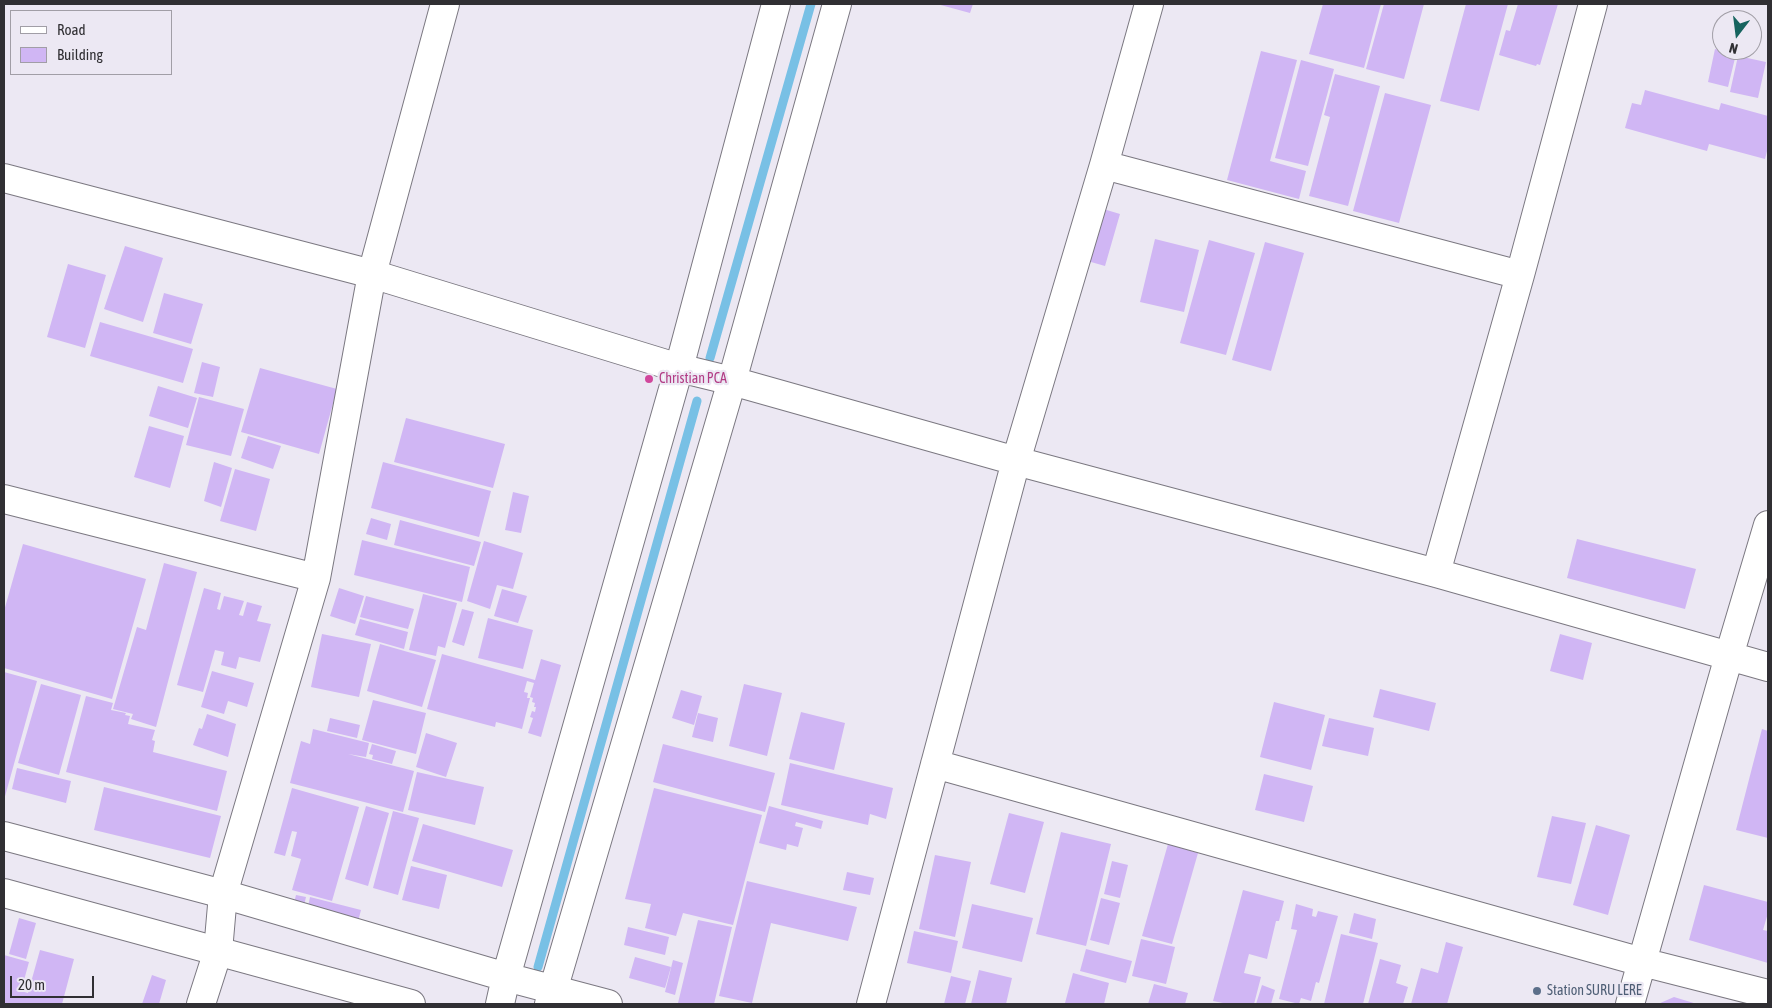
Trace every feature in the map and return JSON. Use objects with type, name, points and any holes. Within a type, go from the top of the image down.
[{"type":"street","points":[[201,1004],[218,951],[223,894],[316,578],[372,274],[445,4]]},
{"type":"street","points":[[500,1004],[506,977],[679,368],[776,4]]},
{"type":"street","points":[[551,997],[732,381],[837,4]]},
{"type":"street","points":[[871,1004],[1016,461],[1104,166],[1149,4]]},
{"type":"street","points":[[1436,573],[1520,276],[1593,4]]},
{"type":"street","points":[[1104,166],[1520,276]]},
{"type":"street","points":[[4,178],[372,274],[679,368],[732,381],[1016,461],[1436,573],[1768,667]]},
{"type":"street","points":[[4,499],[316,578]]},
{"type":"street","points":[[1630,1004],[1768,525]]},
{"type":"street","points":[[934,764],[1642,962],[1768,994]]},
{"type":"street","points":[[4,836],[223,894],[506,977],[551,997],[608,1004]]},
{"type":"street","points":[[4,893],[412,1004]]},
{"type":"building","points":[[937,4],[973,4],[970,13]]},
{"type":"building","points":[[1323,4],[1381,4],[1364,68],[1309,54]]},
{"type":"building","points":[[1384,4],[1424,4],[1404,79],[1366,69]]},
{"type":"building","points":[[1466,4],[1508,4],[1479,111],[1440,101]]},
{"type":"building","points":[[1518,4],[1558,4],[1540,65],[1537,64],[1536,66],[1499,55],[1506,30],[1510,31]]},
{"type":"building","points":[[1261,51],[1297,60],[1270,161],[1306,171],[1299,199],[1227,180]]},
{"type":"building","points":[[1301,60],[1334,69],[1308,166],[1275,158]]},
{"type":"building","points":[[1713,60],[1735,60],[1728,87],[1708,82]]},
{"type":"building","points":[[1737,60],[1766,62],[1758,98],[1730,92]]},
{"type":"building","points":[[1335,74],[1380,86],[1348,206],[1309,196],[1330,117],[1324,115]]},
{"type":"building","points":[[1645,90],[1719,110],[1721,103],[1768,116],[1768,147],[1765,159],[1709,144],[1707,151],[1625,128],[1632,103],[1641,105]]},
{"type":"building","points":[[1385,93],[1431,105],[1399,223],[1353,211]]},
{"type":"building","points":[[1100,208],[1120,214],[1105,266],[1084,260]]},
{"type":"building","points":[[1155,239],[1199,250],[1184,312],[1140,302]]},
{"type":"building","points":[[1209,240],[1255,253],[1226,355],[1180,343]]},
{"type":"building","points":[[1265,242],[1304,253],[1271,371],[1232,360]]},
{"type":"building","points":[[125,246],[163,258],[143,322],[104,309]]},
{"type":"building","points":[[68,264],[106,275],[85,348],[47,337]]},
{"type":"building","points":[[164,293],[203,304],[191,344],[153,333]]},
{"type":"building","points":[[100,322],[193,349],[183,383],[90,356]]},
{"type":"building","points":[[202,362],[220,367],[213,397],[194,393]]},
{"type":"building","points":[[260,368],[337,389],[319,454],[241,432]]},
{"type":"building","points":[[158,386],[197,398],[188,428],[149,416]]},
{"type":"building","points":[[199,397],[244,409],[231,456],[186,445]]},
{"type":"building","points":[[406,418],[505,444],[493,488],[394,462]]},
{"type":"building","points":[[149,426],[184,436],[170,488],[134,477]]},
{"type":"building","points":[[248,436],[281,446],[273,469],[241,458]]},
{"type":"building","points":[[214,462],[232,468],[221,507],[204,501]]},
{"type":"building","points":[[383,462],[491,491],[479,537],[371,508]]},
{"type":"building","points":[[235,469],[270,479],[256,531],[220,521]]},
{"type":"building","points":[[513,492],[529,496],[521,533],[505,530]]},
{"type":"building","points":[[371,518],[391,524],[387,540],[366,534]]},
{"type":"building","points":[[400,520],[481,542],[474,566],[394,545]]},
{"type":"building","points":[[1577,539],[1696,569],[1685,609],[1567,578]]},
{"type":"building","points":[[362,540],[470,567],[462,602],[354,575]]},
{"type":"building","points":[[484,541],[523,553],[513,589],[497,585],[490,609],[467,601]]},
{"type":"building","points":[[23,544],[146,579],[112,699],[4,668],[4,611]]},
{"type":"building","points":[[164,563],[197,572],[156,727],[131,719],[133,714],[113,709],[137,627],[146,630]]},
{"type":"building","points":[[204,588],[221,593],[217,609],[220,610],[224,596],[244,601],[239,615],[243,616],[247,602],[262,606],[257,621],[271,624],[260,662],[239,657],[236,669],[221,665],[224,652],[215,650],[203,692],[177,685]]},
{"type":"building","points":[[339,588],[364,596],[355,624],[330,616]]},
{"type":"building","points":[[502,589],[527,596],[518,623],[494,616]]},
{"type":"building","points":[[423,594],[457,603],[445,648],[438,646],[436,656],[409,650]]},
{"type":"building","points":[[366,596],[414,609],[408,629],[360,617]]},
{"type":"building","points":[[462,609],[474,612],[464,646],[452,642]]},
{"type":"building","points":[[488,618],[533,630],[523,669],[478,658]]},
{"type":"building","points":[[360,619],[408,632],[404,649],[355,635]]},
{"type":"building","points":[[322,634],[371,644],[359,697],[311,687]]},
{"type":"building","points":[[1560,634],[1592,643],[1583,680],[1550,671]]},
{"type":"building","points":[[380,644],[436,660],[422,707],[367,691]]},
{"type":"building","points":[[442,654],[535,680],[541,659],[561,665],[541,737],[528,733],[533,718],[530,717],[532,711],[535,712],[536,707],[534,707],[535,703],[532,702],[533,698],[530,697],[534,683],[527,681],[524,692],[528,693],[527,698],[530,698],[522,729],[496,722],[495,727],[427,709]]},
{"type":"building","points":[[212,671],[254,683],[247,707],[228,701],[224,714],[201,707]]},
{"type":"building","points":[[4,672],[37,681],[4,800]]},
{"type":"building","points":[[41,684],[81,695],[59,775],[18,763]]},
{"type":"building","points":[[744,684],[782,693],[767,756],[729,746]]},
{"type":"building","points":[[1380,689],[1436,703],[1429,731],[1373,717]]},
{"type":"building","points":[[681,690],[702,696],[694,725],[672,718]]},
{"type":"building","points":[[86,696],[113,703],[111,710],[126,713],[125,715],[130,716],[128,724],[155,730],[152,740],[155,741],[153,752],[227,771],[217,811],[66,772]]},
{"type":"building","points":[[373,700],[426,713],[416,754],[362,740]]},
{"type":"building","points":[[1274,702],[1325,715],[1311,770],[1260,757]]},
{"type":"building","points":[[801,712],[845,723],[834,770],[789,759]]},
{"type":"building","points":[[698,713],[718,718],[713,742],[692,737]]},
{"type":"building","points":[[207,714],[236,724],[228,757],[193,745],[199,728],[202,729]]},
{"type":"building","points":[[330,718],[360,725],[357,738],[327,731]]},
{"type":"building","points":[[1329,718],[1374,728],[1368,756],[1322,746]]},
{"type":"building","points":[[313,729],[369,743],[366,757],[348,754],[414,771],[403,812],[290,783],[301,741],[310,744]]},
{"type":"building","points":[[1762,729],[1768,731],[1768,838],[1736,830]]},
{"type":"building","points":[[426,733],[457,743],[446,777],[416,767]]},
{"type":"building","points":[[372,744],[396,751],[392,764],[372,759],[373,755],[369,754]]},
{"type":"building","points":[[663,744],[775,773],[765,812],[653,782]]},
{"type":"building","points":[[790,763],[893,788],[886,819],[870,814],[868,825],[781,805]]},
{"type":"building","points":[[17,768],[71,781],[66,803],[12,789]]},
{"type":"building","points":[[417,772],[484,787],[475,825],[408,810]]},
{"type":"building","points":[[1264,774],[1313,786],[1304,822],[1255,810]]},
{"type":"building","points":[[104,787],[221,816],[210,858],[94,830]]},
{"type":"building","points":[[292,788],[359,807],[332,901],[292,890],[301,859],[291,856],[297,832],[292,831],[285,856],[274,853]]},
{"type":"building","points":[[654,788],[762,815],[733,925],[683,913],[676,936],[645,928],[651,904],[625,899]]},
{"type":"building","points":[[366,806],[389,813],[368,886],[345,879]]},
{"type":"building","points":[[769,806],[823,821],[821,829],[796,822],[795,826],[803,828],[798,847],[787,844],[786,850],[759,843]]},
{"type":"building","points":[[393,811],[419,818],[398,895],[373,888]]},
{"type":"building","points":[[1009,813],[1044,822],[1025,893],[990,884]]},
{"type":"building","points":[[1552,816],[1586,823],[1571,884],[1537,877]]},
{"type":"building","points":[[423,824],[513,850],[502,887],[412,861]]},
{"type":"building","points":[[1596,825],[1630,835],[1608,915],[1573,905]]},
{"type":"building","points":[[1061,832],[1111,844],[1086,946],[1036,934]]},
{"type":"building","points":[[1168,844],[1198,853],[1172,944],[1142,936]]},
{"type":"building","points":[[935,855],[971,862],[955,937],[919,929]]},
{"type":"building","points":[[1112,861],[1128,865],[1120,898],[1104,894]]},
{"type":"building","points":[[411,866],[447,875],[439,909],[402,900]]},
{"type":"building","points":[[847,872],[874,878],[870,895],[843,890]]},
{"type":"building","points":[[747,881],[857,907],[848,941],[771,923],[752,1003],[719,996]]},
{"type":"building","points":[[1704,885],[1768,902],[1768,913],[1763,930],[1768,931],[1768,963],[1689,940]]},
{"type":"building","points":[[1243,890],[1284,901],[1279,921],[1276,921],[1267,959],[1249,954],[1244,973],[1261,977],[1254,1004],[1228,1004],[1213,1001]]},
{"type":"building","points":[[296,895],[306,897],[303,910],[293,907]]},
{"type":"building","points":[[310,897],[361,910],[356,929],[306,916]]},
{"type":"building","points":[[1101,898],[1120,903],[1109,945],[1090,940]]},
{"type":"building","points":[[972,904],[1033,918],[1022,962],[962,948]]},
{"type":"building","points":[[1296,904],[1313,909],[1312,916],[1316,917],[1318,911],[1338,916],[1319,983],[1316,982],[1311,1001],[1301,998],[1299,1004],[1279,999],[1297,930],[1291,929]]},
{"type":"building","points":[[1354,913],[1376,919],[1372,939],[1349,933]]},
{"type":"building","points":[[19,918],[36,923],[26,959],[9,954]]},
{"type":"building","points":[[698,920],[732,927],[714,1004],[678,1003]]},
{"type":"building","points":[[628,927],[669,937],[665,955],[624,945]]},
{"type":"building","points":[[914,931],[958,941],[951,973],[907,963]]},
{"type":"building","points":[[1341,934],[1378,943],[1363,1004],[1324,1004]]},
{"type":"building","points":[[1141,939],[1175,947],[1166,984],[1132,976]]},
{"type":"building","points":[[1446,942],[1463,947],[1447,1004],[1411,1004],[1421,968],[1438,973]]},
{"type":"building","points":[[1086,949],[1132,961],[1126,983],[1080,971]]},
{"type":"building","points":[[40,950],[74,959],[62,1004],[4,1004],[4,955],[29,962],[21,991],[28,993]]},
{"type":"building","points":[[635,957],[671,967],[665,988],[629,978]]},
{"type":"building","points":[[1380,959],[1401,965],[1396,983],[1408,987],[1403,1004],[1368,1004]]},
{"type":"building","points":[[673,960],[683,963],[675,995],[665,992]]},
{"type":"building","points":[[979,970],[1012,978],[1006,1004],[971,1004]]},
{"type":"building","points":[[1073,973],[1109,983],[1104,1004],[1065,1003]]},
{"type":"building","points":[[152,975],[166,980],[159,1004],[142,1004]]},
{"type":"building","points":[[951,976],[971,981],[965,1004],[944,1004]]},
{"type":"building","points":[[1154,984],[1188,993],[1185,1004],[1148,1004]]},
{"type":"building","points":[[1262,985],[1275,990],[1271,1004],[1256,1004]]},
{"type":"building","points":[[1674,997],[1697,1004],[1658,1004]]},
{"type":"waterway","points":[[710,358],[811,4]]},
{"type":"waterway","points":[[538,967],[697,401]]},
{"type":"place","name":"Christian PCA","points":[[649,379]]},
{"type":"place","name":"Station SURU LERE","points":[[1537,991]]}]
